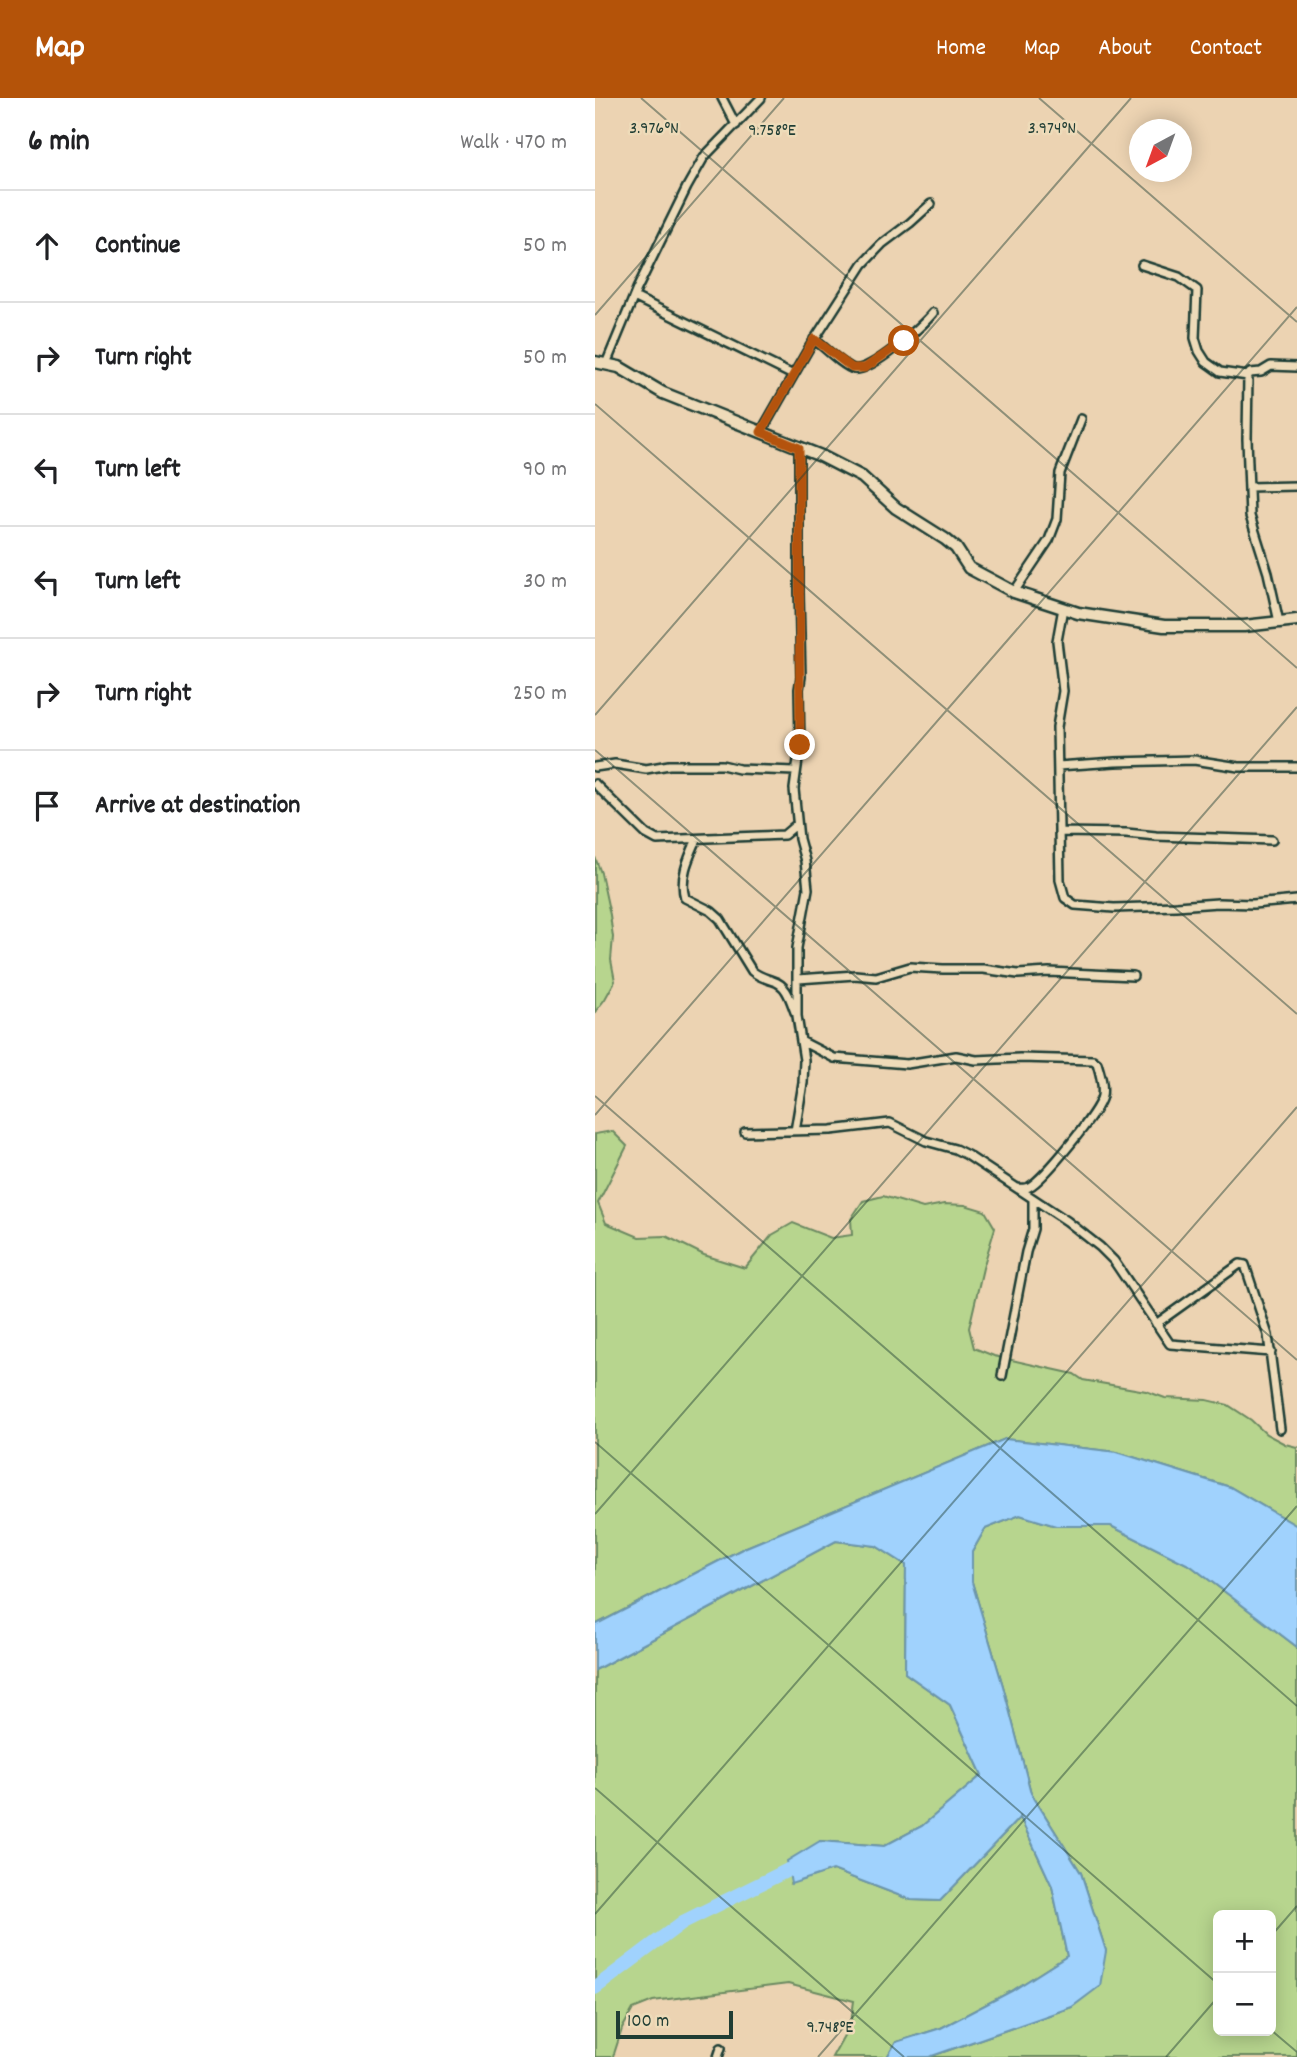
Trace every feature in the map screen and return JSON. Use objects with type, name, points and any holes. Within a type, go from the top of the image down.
[{"type":"main road","points":[[601,363],[628,371],[663,393],[821,456],[862,477],[896,508],[945,538],[956,548],[969,568],[1014,592],[1078,613],[1164,626],[1244,626],[1297,620]]},
{"type":"street","points":[[722,98],[736,125]]},
{"type":"street","points":[[601,363],[704,157],[761,98]]},
{"type":"street","points":[[761,432],[814,339],[872,252],[931,204]]},
{"type":"street","points":[[1142,265],[1179,277],[1194,286],[1198,294],[1195,338],[1206,362],[1220,372],[1248,376],[1271,366],[1297,367]]},
{"type":"street","points":[[634,297],[793,375]]},
{"type":"street","points":[[814,339],[852,368],[865,368],[914,333],[933,313]]},
{"type":"street","points":[[1248,376],[1252,526],[1268,573],[1279,622]]},
{"type":"street","points":[[1014,592],[1044,548],[1053,529],[1058,509],[1060,473],[1081,419]]},
{"type":"street","points":[[795,1131],[804,1060],[797,1016],[797,948],[808,889],[794,789],[800,745],[801,677],[799,448]]},
{"type":"street","points":[[1249,487],[1297,486]]},
{"type":"street","points":[[1063,608],[1057,641],[1063,691],[1057,727],[1060,880],[1065,898],[1075,905],[1114,908],[1297,900]]},
{"type":"street","points":[[1058,766],[1194,760],[1239,767],[1297,767]]},
{"type":"street","points":[[595,768],[615,764],[646,769],[661,765],[722,765],[739,769],[795,771]]},
{"type":"street","points":[[595,784],[657,840],[784,835],[797,824]]},
{"type":"street","points":[[1060,832],[1272,840]]},
{"type":"street","points":[[697,839],[686,867],[685,898],[711,911],[720,919],[752,971],[757,976],[775,981],[784,987],[797,1016]]},
{"type":"street","points":[[798,979],[855,975],[876,977],[910,967],[983,969],[1018,974],[1049,972],[1133,976]]},
{"type":"street","points":[[801,1041],[834,1058],[907,1064],[956,1056],[976,1060],[1093,1060],[1097,1063],[1102,1088],[1098,1106],[1078,1134],[1030,1186],[1023,1189],[1014,1187]]},
{"type":"street","points":[[745,1132],[831,1130],[884,1123],[894,1124],[926,1141],[954,1149],[1067,1221],[1100,1247],[1114,1261],[1170,1344],[1271,1353]]},
{"type":"street","points":[[1002,1376],[1025,1252],[1034,1229],[1033,1200]]},
{"type":"street","points":[[1156,1324],[1243,1263],[1247,1267],[1268,1335],[1280,1429]]},
{"type":"street","points":[[718,2057],[721,2048]]},
{"type":"green space","points":[[595,857],[610,915],[613,937],[611,960],[615,981],[595,1012]]},
{"type":"green space","points":[[612,1131],[627,1146],[598,1203],[606,1223],[639,1237],[666,1236],[704,1255],[745,1268],[772,1235],[793,1223],[831,1238],[852,1235],[851,1219],[863,1201],[883,1196],[923,1208],[944,1204],[965,1205],[985,1211],[995,1228],[969,1328],[974,1348],[994,1356],[1074,1374],[1083,1380],[1146,1391],[1165,1398],[1207,1400],[1228,1405],[1266,1434],[1297,1447],[1297,1526],[1230,1487],[1117,1452],[1005,1439],[744,1548],[595,1625],[595,1134]]},
{"type":"green space","points":[[1020,1515],[1056,1526],[1111,1526],[1191,1566],[1297,1647],[1297,2057],[929,2057],[1072,2007],[1106,1951],[1081,1873],[1031,1793],[972,1582],[972,1552],[985,1529]]},
{"type":"green space","points":[[836,1541],[876,1546],[906,1565],[905,1673],[950,1705],[982,1775],[922,1826],[884,1846],[820,1841],[791,1883],[833,1870],[911,1900],[940,1901],[1020,1817],[1052,1886],[1067,1956],[1012,1991],[941,2028],[896,2042],[887,2057],[832,2057],[851,2023],[854,2001],[788,1984],[653,2001],[633,2009],[622,2029],[613,2057],[595,2057],[595,1670]]},
{"type":"water","points":[[1005,1439],[1117,1452],[1230,1487],[1297,1526],[1297,1647],[1191,1566],[1111,1526],[1056,1526],[1020,1515],[985,1529],[972,1552],[972,1582],[1031,1793],[1081,1873],[1106,1951],[1100,1986],[1072,2007],[929,2057],[887,2057],[896,2042],[941,2028],[1012,1991],[1067,1956],[1052,1886],[1020,1817],[940,1901],[911,1900],[833,1870],[791,1884],[787,1861],[820,1841],[884,1846],[922,1826],[982,1775],[950,1705],[905,1673],[906,1565],[876,1546],[836,1541],[595,1670],[595,1625],[744,1548]]},
{"type":"waterway","points":[[595,1988],[683,1922],[788,1870]]},
{"type":"route","points":[[800,745],[799,448],[761,432],[814,339],[852,368],[859,370],[904,341]]}]
